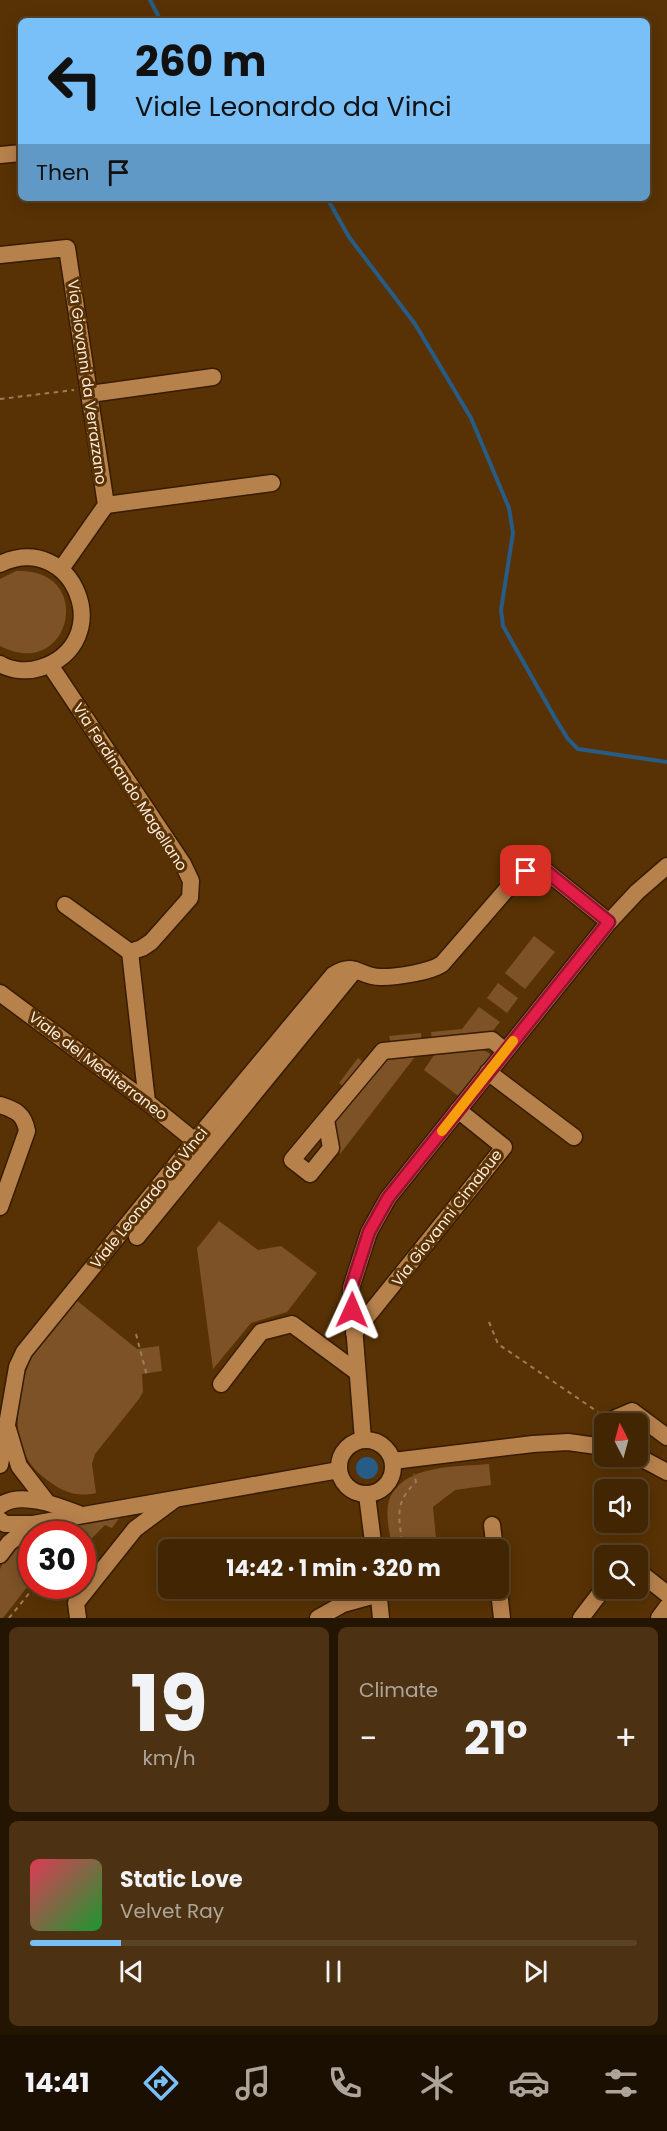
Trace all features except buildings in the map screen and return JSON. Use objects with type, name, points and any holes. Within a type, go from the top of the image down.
[{"type":"street","points":[[0,155],[18,153]]},
{"type":"street","name":"Via Giovanni da Verrazzano","points":[[0,255],[67,248],[106,505],[61,569]]},
{"type":"street","points":[[90,391],[213,377]]},
{"type":"street","points":[[106,505],[272,483]]},
{"type":"street","points":[[0,564],[10,559],[28,557],[45,560],[61,569],[72,581],[80,595],[83,612],[81,628],[75,643],[64,656],[50,665],[35,670],[20,670],[0,664]]},
{"type":"street","name":"Via Ferdinando Magellano","points":[[50,665],[183,864],[190,881],[190,898],[151,942],[130,952]]},
{"type":"street","points":[[363,1440],[351,1288],[369,1232],[388,1198],[611,920],[637,892],[667,866]]},
{"type":"street","points":[[355,970],[366,975],[382,977],[435,969],[442,964],[519,875],[536,869],[547,872],[611,920]]},
{"type":"street","points":[[65,905],[130,952],[147,1102]]},
{"type":"street","name":"Viale Leonardo da Vinci","points":[[0,1465],[17,1367],[24,1352],[333,975],[342,969],[355,970],[137,1237]]},
{"type":"street","name":"Viale del Mediterraneo","points":[[0,993],[147,1102],[195,1141]]},
{"type":"street","points":[[326,1120],[383,1051],[492,1040],[505,1051]]},
{"type":"street","points":[[488,1072],[574,1137]]},
{"type":"street","points":[[0,1105],[17,1111],[25,1119],[27,1131],[0,1207]]},
{"type":"street","name":"Via Giovanni Cimabue","points":[[354,1333],[504,1147],[458,1110]]},
{"type":"street","points":[[220,1384],[261,1332],[292,1324],[357,1372]]},
{"type":"street","points":[[6,1423],[19,1466],[46,1501]]},
{"type":"street","points":[[648,1423],[667,1437]]},
{"type":"street","points":[[363,1440],[382,1445],[390,1453],[393,1461],[394,1469],[388,1484],[375,1493],[367,1495],[348,1488],[339,1470],[339,1463],[345,1450],[350,1445],[363,1440]]},
{"type":"street","points":[[393,1461],[533,1444],[568,1442],[594,1445]]},
{"type":"street","points":[[648,1462],[667,1472]]},
{"type":"street","points":[[47,1521],[339,1470]]},
{"type":"street","points":[[367,1495],[373,1539]]},
{"type":"street","points":[[78,1618],[76,1603],[135,1529],[178,1498]]},
{"type":"street","points":[[0,1506],[3,1503],[18,1500],[46,1501],[80,1514]]},
{"type":"street","points":[[135,1505],[135,1529]]},
{"type":"street","points":[[0,1520],[4,1524],[18,1524]]},
{"type":"street","points":[[492,1525],[494,1539]]},
{"type":"street","points":[[0,1555],[18,1536]]},
{"type":"street","points":[[648,1579],[667,1594]]},
{"type":"street","points":[[318,1618],[356,1599]]},
{"type":"street","points":[[379,1599],[381,1618]]},
{"type":"street","points":[[500,1599],[502,1618]]},
{"type":"street","points":[[581,1618],[596,1599]]},
{"type":"street","points":[[659,1618],[667,1607]]},
{"type":"path","points":[[0,399],[90,391]]},
{"type":"path","points":[[489,1322],[498,1344],[597,1413]]},
{"type":"path","points":[[136,1334],[147,1376]]},
{"type":"path","points":[[402,1539],[399,1510],[403,1494],[416,1482]]},
{"type":"path","points":[[9,1618],[24,1599]]},
{"type":"shaded area","points":[[16,571],[41,575],[58,586],[65,603],[65,621],[58,637],[44,649],[24,653],[0,646],[0,579]]},
{"type":"shaded area","points":[[534,936],[555,952],[525,989],[505,973]]},
{"type":"shaded area","points":[[498,983],[518,998],[507,1013],[487,998]]},
{"type":"shaded area","points":[[479,1007],[500,1022],[490,1034],[432,1040],[431,1032],[462,1029]]},
{"type":"shaded area","points":[[421,1033],[422,1042],[391,1045],[389,1036]]},
{"type":"shaded area","points":[[480,1048],[490,1054],[491,1061],[461,1098],[424,1070],[434,1055]]},
{"type":"shaded area","points":[[418,1053],[340,1154],[334,1121],[386,1057]]},
{"type":"shaded area","points":[[358,1058],[365,1064],[345,1088],[339,1083]]},
{"type":"shaded area","points":[[219,1221],[258,1250],[281,1246],[317,1273],[287,1312],[251,1323],[213,1369],[197,1248]]},
{"type":"shaded area","points":[[75,1299],[137,1349],[159,1346],[162,1371],[142,1374],[143,1392],[139,1399],[95,1454],[92,1464],[96,1493],[88,1494],[67,1492],[38,1472],[25,1455],[18,1430],[21,1392],[28,1367],[42,1341]]},
{"type":"shaded area","points":[[489,1464],[491,1485],[455,1490],[433,1507],[436,1539],[390,1539],[388,1504],[397,1487],[420,1473],[448,1467]]},
{"type":"shaded area","points":[[120,1517],[112,1528],[105,1525],[96,1534],[96,1521]]},
{"type":"shaded area","points":[[18,1548],[18,1599],[3,1618],[0,1618],[0,1569],[4,1561]]},
{"type":"water","points":[[367,1457],[377,1464],[378,1468],[371,1478],[367,1479],[357,1472],[356,1468],[363,1458]]},
{"type":"waterway","points":[[150,0],[159,18]]},
{"type":"waterway","points":[[329,201],[349,237],[415,324],[471,418],[509,508],[513,533],[501,610],[503,626],[555,718],[568,739],[578,749],[667,762]]},
{"type":"slow traffic","points":[[442,1131],[513,1041]]},
{"type":"route","points":[[352,1310],[351,1288],[369,1232],[388,1198],[609,922],[547,872],[536,869],[526,871]]}]
